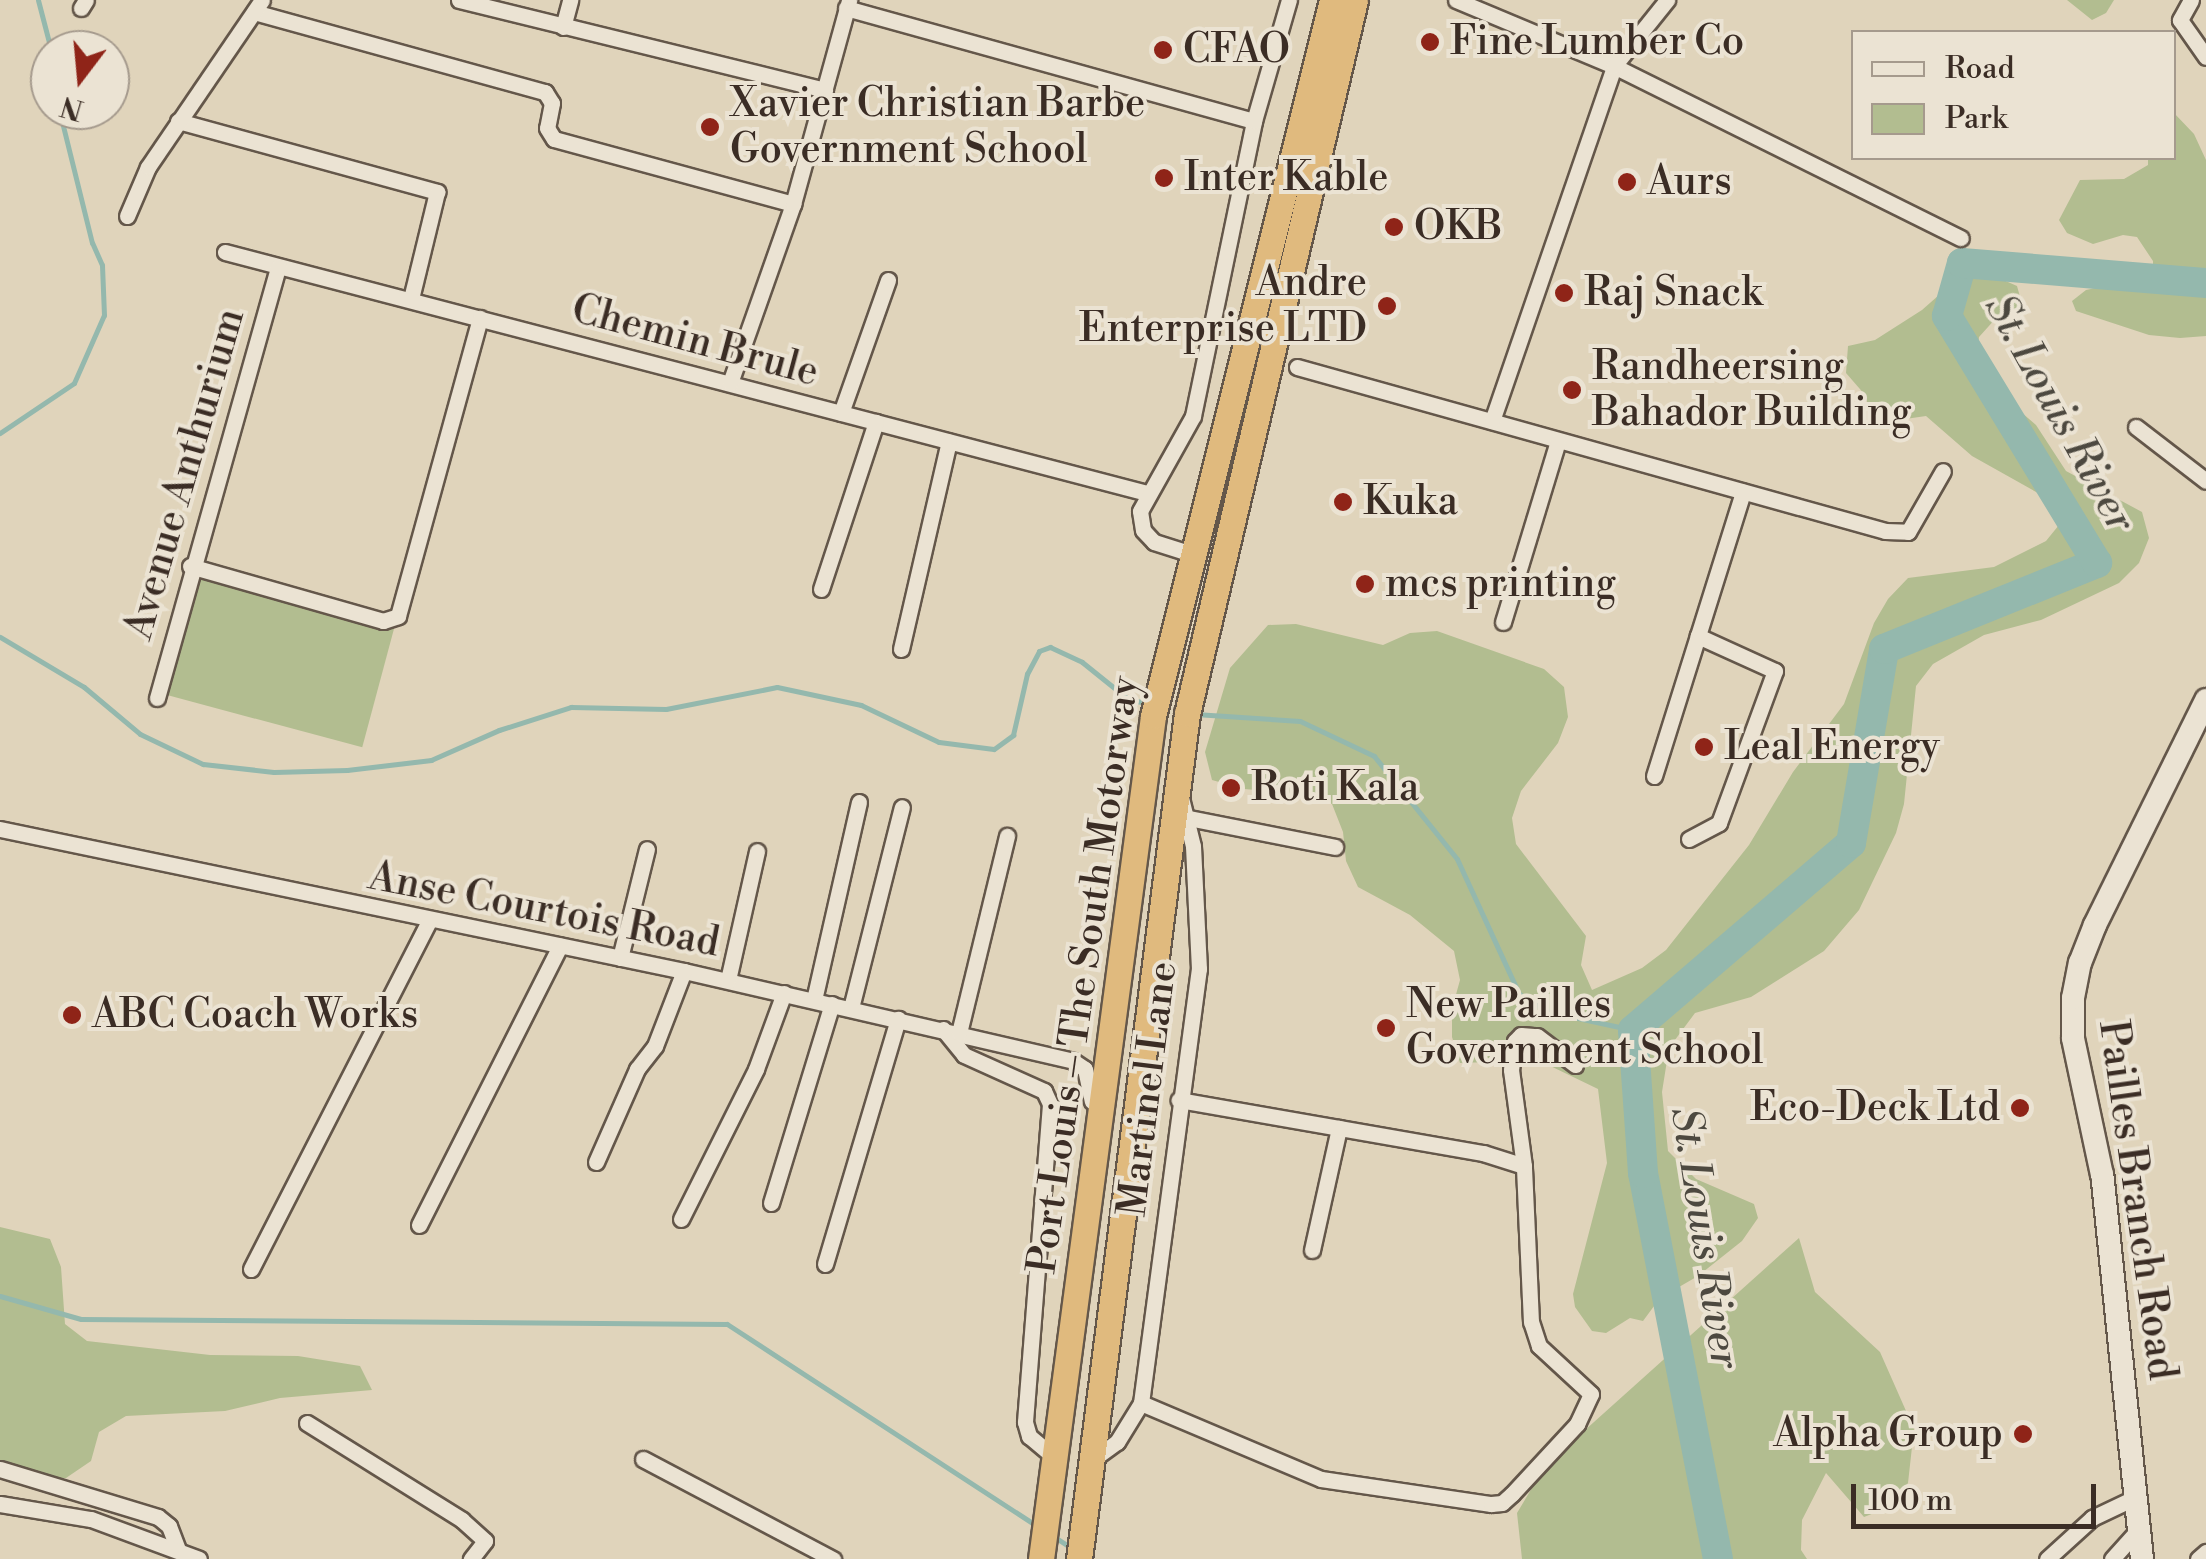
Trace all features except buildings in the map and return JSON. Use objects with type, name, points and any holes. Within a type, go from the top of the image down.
[{"type":"highway","name":"Port Louis – The South Motorway","points":[[1042,1559],[1148,752],[1166,665],[1332,0]]},
{"type":"highway","name":"Port Louis – The South Motorway","points":[[1079,1559],[1180,758],[1355,0]]},
{"type":"main road","name":"Pailles Branch Road","points":[[2142,1559],[2102,1175],[2073,1038],[2073,998],[2080,963],[2095,925],[2206,700]]},
{"type":"street","points":[[459,0],[825,90]]},
{"type":"street","points":[[563,27],[570,0]]},
{"type":"street","points":[[1195,555],[1154,542],[1143,530],[1140,511],[1193,416],[1254,121],[1289,0]]},
{"type":"street","points":[[1456,0],[1614,66],[1961,238]]},
{"type":"street","points":[[1492,421],[1614,66],[1667,0]]},
{"type":"street","points":[[2192,0],[2180,20],[2206,58]]},
{"type":"street","points":[[730,383],[793,204],[847,4],[1254,121]]},
{"type":"street","points":[[127,216],[138,186],[178,120],[258,6],[545,92],[552,103],[546,128],[554,139],[793,204]]},
{"type":"street","points":[[178,120],[437,192],[411,300]]},
{"type":"street","name":"Chemin Brule","points":[[226,252],[1147,493]]},
{"type":"street","name":"Avenue Anthurium","points":[[157,698],[190,566],[278,266]]},
{"type":"street","points":[[842,413],[888,280]]},
{"type":"street","points":[[190,566],[383,622],[398,616],[480,318]]},
{"type":"street","points":[[1297,366],[1885,531],[1908,532],[1943,470]]},
{"type":"street","points":[[821,589],[876,422]]},
{"type":"street","points":[[2136,426],[2206,481]]},
{"type":"street","points":[[901,648],[949,441]]},
{"type":"street","points":[[1502,622],[1558,441]]},
{"type":"street","points":[[1654,776],[1743,492]]},
{"type":"street","points":[[1689,839],[1720,823],[1774,671],[1698,636]]},
{"type":"street","name":"Martinel Lane","points":[[1141,1403],[1178,1100],[1200,969],[1190,818],[1176,786]]},
{"type":"street","points":[[814,1000],[859,802]]},
{"type":"street","points":[[852,1008],[902,807]]},
{"type":"street","points":[[1190,818],[1335,847]]},
{"type":"street","name":"Anse Courtois Road","points":[[0,829],[728,980],[1073,1061]]},
{"type":"street","points":[[1007,836],[951,1031],[964,1055],[1044,1091],[1050,1104],[1025,1422],[1028,1436],[1054,1457]]},
{"type":"street","points":[[620,958],[647,849]]},
{"type":"street","points":[[728,980],[756,851]]},
{"type":"street","points":[[250,1270],[429,921]]},
{"type":"street","points":[[419,1225],[560,946]]},
{"type":"street","points":[[596,1162],[637,1068],[655,1046],[684,971]]},
{"type":"street","points":[[682,1219],[756,1068],[784,993]]},
{"type":"street","points":[[770,1203],[832,1004]]},
{"type":"street","points":[[824,1264],[898,1018]]},
{"type":"street","points":[[1073,1061],[1095,1053],[1111,1020]]},
{"type":"street","points":[[1091,1461],[1117,1442],[1141,1403],[1321,1478],[1502,1503],[1577,1424],[1591,1394],[1540,1346],[1531,1322],[1524,1166],[1511,1070],[1515,1041],[1521,1034],[1537,1036],[1575,1065]]},
{"type":"street","points":[[1073,1061],[1085,1068],[1092,1084],[1093,1156]]},
{"type":"street","points":[[1178,1100],[1483,1154],[1524,1166]]},
{"type":"street","points":[[1312,1250],[1338,1128]]},
{"type":"street","points":[[307,1423],[462,1520],[484,1541],[471,1559]]},
{"type":"street","points":[[643,1459],[833,1559]]},
{"type":"street","points":[[0,1469],[158,1517],[169,1526],[178,1549]]},
{"type":"street","points":[[2047,1559],[2092,1518],[2136,1497]]},
{"type":"street","points":[[0,1504],[90,1519],[199,1559]]},
{"type":"street","points":[[2112,1559],[2139,1528]]},
{"type":"street","points":[[2198,1559],[2206,1552]]},
{"type":"green space","points":[[2067,0],[2114,0],[2106,13],[2092,20]]},
{"type":"green space","points":[[2176,115],[2194,134],[2206,160],[2206,336],[2149,335],[2076,311],[2072,301],[2086,290],[2153,276],[2153,261],[2137,237],[2123,235],[2093,244],[2067,233],[2059,220],[2080,180],[2124,179],[2148,165],[2148,160],[2176,160]]},
{"type":"green space","points":[[1964,273],[1992,275],[2017,286],[2024,311],[1997,317],[1979,337],[1976,365],[1993,388],[2036,425],[2066,471],[2142,512],[2149,538],[2139,563],[2119,583],[2041,620],[1984,635],[1933,664],[1916,686],[1904,804],[1896,833],[1859,910],[1824,951],[1751,997],[1695,1013],[1669,1048],[1662,1092],[1668,1151],[1696,1179],[1754,1204],[1758,1218],[1742,1241],[1698,1276],[1660,1298],[1643,1321],[1630,1318],[1606,1333],[1592,1331],[1575,1307],[1573,1294],[1607,1163],[1598,1089],[1513,1048],[1489,1062],[1460,1063],[1452,1037],[1452,1009],[1460,980],[1454,951],[1410,915],[1358,887],[1346,861],[1343,832],[1332,804],[1305,794],[1244,789],[1212,780],[1205,752],[1230,668],[1268,625],[1296,624],[1383,645],[1410,633],[1437,631],[1544,669],[1564,687],[1568,717],[1558,743],[1521,791],[1512,818],[1516,844],[1586,936],[1581,965],[1592,990],[1642,968],[1666,950],[1749,845],[1793,772],[1844,704],[1874,623],[1888,599],[1908,578],[1994,567],[2046,541],[2063,520],[2045,497],[1972,456],[1926,416],[1871,424],[1866,396],[1846,373],[1848,346],[1875,340],[1922,310]]},
{"type":"green space","points":[[198,576],[394,629],[362,747],[166,695]]},
{"type":"green space","points":[[0,1227],[50,1239],[61,1267],[65,1324],[87,1341],[210,1355],[298,1356],[360,1366],[372,1390],[280,1398],[225,1411],[126,1416],[99,1432],[91,1461],[66,1478],[38,1479],[0,1469]]},
{"type":"green space","points":[[1799,1238],[1815,1292],[1880,1352],[1914,1429],[1908,1483],[1892,1506],[1864,1517],[1826,1473],[1802,1520],[1801,1550],[1807,1559],[1522,1559],[1517,1513],[1545,1466]]},
{"type":"waterway","points":[[38,0],[46,30]]},
{"type":"waterway","points":[[0,433],[74,383],[104,315],[102,265],[92,243],[64,130]]},
{"type":"waterway","name":"St. Louis River","points":[[1718,1559],[1643,1173],[1633,1030],[1851,843],[1884,649],[2097,563],[1947,316],[1962,263],[2206,283]]},
{"type":"waterway","points":[[0,637],[84,687],[140,734],[203,764],[274,772],[347,770],[431,760],[499,730],[571,707],[666,709],[777,687],[861,705],[939,742],[994,749],[1013,735],[1027,674],[1039,651],[1050,647],[1082,662],[1128,699],[1146,703]]},
{"type":"waterway","points":[[1195,714],[1300,721],[1374,756],[1457,859],[1519,994],[1550,1012],[1633,1030]]},
{"type":"waterway","points":[[0,1296],[81,1319],[727,1324],[1035,1525]]},
{"type":"waterway","points":[[1053,1536],[1073,1549]]},
{"type":"place","name":"Fine Lumber Co","points":[[1430,42]]},
{"type":"place","name":"CFAO","points":[[1163,50]]},
{"type":"place","name":"Xavier Christian Barbe Government School","points":[[710,127]]},
{"type":"place","name":"Inter Kable","points":[[1164,178]]},
{"type":"place","name":"Aurs","points":[[1627,182]]},
{"type":"place","name":"OKB","points":[[1394,227]]},
{"type":"place","name":"Raj Snack","points":[[1564,293]]},
{"type":"place","name":"Andre Enterprise LTD","points":[[1387,306]]},
{"type":"place","name":"Randheersing Bahador Building","points":[[1572,390]]},
{"type":"place","name":"Kuka","points":[[1343,502]]},
{"type":"place","name":"mcs printing","points":[[1365,584]]},
{"type":"place","name":"Leal Energy","points":[[1704,747]]},
{"type":"place","name":"Roti Kala","points":[[1231,788]]},
{"type":"place","name":"ABC Coach Works","points":[[72,1015]]},
{"type":"place","name":"New Pailles Government School","points":[[1386,1028]]},
{"type":"place","name":"Eco-Deck Ltd","points":[[2020,1108]]},
{"type":"place","name":"Alpha Group","points":[[2023,1434]]}]
